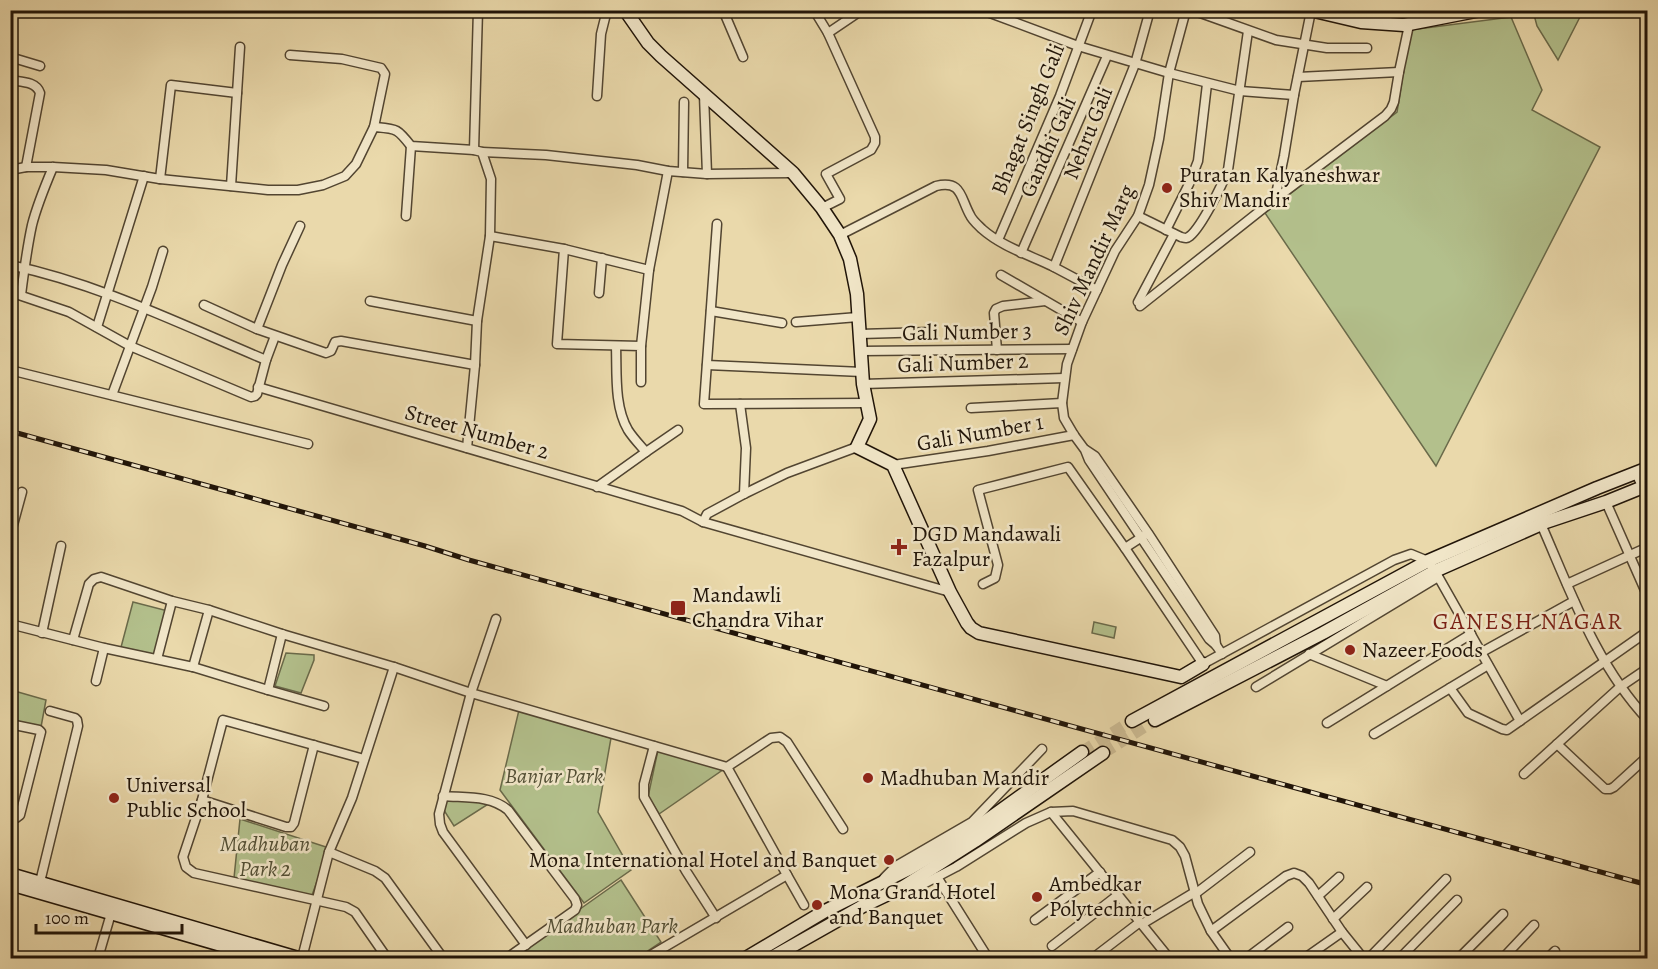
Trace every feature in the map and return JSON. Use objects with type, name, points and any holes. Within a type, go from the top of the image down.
[{"type":"main road","points":[[1311,11],[1361,22],[1409,25],[1481,10]]},
{"type":"main road","points":[[627,14],[648,43],[661,56],[793,173],[822,208],[840,235],[850,259],[857,294],[863,378],[870,419],[857,447],[893,465],[950,592],[967,623],[979,633],[1181,677],[1203,664]]},
{"type":"main road","points":[[1132,720],[1433,570],[1642,471]]},
{"type":"main road","points":[[1155,720],[1323,633],[1433,570],[1541,524],[1646,490]]},
{"type":"main road","points":[[771,958],[861,900],[877,884],[907,870],[965,836],[1082,752]]},
{"type":"main road","points":[[746,958],[825,911],[903,887],[975,842],[1103,753]]},
{"type":"main road","points":[[10,874],[266,958]]},
{"type":"main road","points":[[10,884],[300,958]]},
{"type":"street","points":[[467,448],[477,321],[490,236],[491,179],[478,151],[476,102],[478,10]]},
{"type":"street","points":[[597,96],[601,34],[607,10]]},
{"type":"street","points":[[627,14],[645,10]]},
{"type":"street","points":[[723,10],[743,57]]},
{"type":"street","points":[[814,10],[828,33],[875,137],[871,150],[826,174],[840,199],[822,208]]},
{"type":"street","points":[[828,33],[862,10]]},
{"type":"street","points":[[982,10],[1107,56],[1169,74],[1240,91],[1293,95]]},
{"type":"street","name":"Bhagat Singh Gali","points":[[998,240],[1060,96],[1092,10]]},
{"type":"street","name":"Nehru Gali","points":[[1054,267],[1135,64],[1150,10]]},
{"type":"street","name":"Shiv Mandir Marg","points":[[1186,10],[1169,74],[1149,185],[1138,216],[1115,251],[1082,322],[1067,364],[1062,403],[1064,418],[1074,435],[1085,450],[1095,456],[1145,535],[1215,636],[1216,645],[1222,654]]},
{"type":"street","points":[[1196,11],[1276,40],[1327,48],[1367,48]]},
{"type":"street","points":[[1275,199],[1293,95],[1311,11]]},
{"type":"street","points":[[1207,84],[1198,161],[1139,304],[1385,116],[1394,102],[1398,72],[1409,25]]},
{"type":"street","points":[[1138,216],[1186,238],[1200,223],[1222,186],[1232,152],[1248,31]]},
{"type":"street","points":[[231,186],[240,47]]},
{"type":"street","points":[[10,170],[26,167],[53,167],[106,170],[160,179],[268,190],[298,190],[323,185],[345,176],[356,164],[374,127],[386,74],[381,68],[342,59],[290,55]]},
{"type":"street","name":"Gandhi Gali","points":[[1022,252],[1107,56]]},
{"type":"street","points":[[10,57],[40,66]]},
{"type":"street","points":[[1298,77],[1398,72]]},
{"type":"street","points":[[10,80],[34,85],[40,93],[26,167]]},
{"type":"street","points":[[160,179],[171,86],[237,93]]},
{"type":"street","points":[[704,94],[707,174]]},
{"type":"street","points":[[683,172],[684,102]]},
{"type":"street","points":[[374,127],[395,129],[411,146],[406,216]]},
{"type":"street","points":[[411,146],[546,155],[707,174],[793,173]]},
{"type":"street","points":[[21,295],[32,225],[53,167]]},
{"type":"street","points":[[641,382],[641,346],[649,270],[668,171]]},
{"type":"street","points":[[97,327],[144,176]]},
{"type":"street","points":[[840,235],[936,186],[946,184],[954,186],[961,193],[970,216],[982,230],[1097,290]]},
{"type":"street","points":[[717,224],[704,404],[866,403]]},
{"type":"street","points":[[257,329],[300,226]]},
{"type":"street","points":[[490,236],[564,249],[649,270]]},
{"type":"street","points":[[564,249],[557,344],[641,346]]},
{"type":"street","points":[[112,395],[163,251]]},
{"type":"street","points":[[599,293],[602,258]]},
{"type":"street","points":[[10,265],[144,307],[266,360]]},
{"type":"street","points":[[1001,275],[1082,322]]},
{"type":"street","name":"Street Number 2","points":[[10,292],[69,312],[130,346],[250,397],[257,394],[258,387],[682,511],[703,522],[950,592]]},
{"type":"street","points":[[370,301],[477,321]]},
{"type":"street","points":[[997,350],[994,313],[996,309],[1003,306],[1045,301]]},
{"type":"street","points":[[204,305],[257,329],[326,354],[338,341],[475,365]]},
{"type":"street","points":[[711,311],[782,322]]},
{"type":"street","points":[[796,322],[858,317]]},
{"type":"street","points":[[860,334],[930,332]]},
{"type":"street","points":[[258,387],[275,336]]},
{"type":"street","points":[[616,346],[621,416],[629,432],[646,452]]},
{"type":"street","name":"Gali Number 3","points":[[861,351],[1072,349]]},
{"type":"street","name":"Gali Number 2","points":[[707,365],[863,378],[1064,378]]},
{"type":"street","points":[[10,370],[308,444]]},
{"type":"street","points":[[971,408],[1062,403]]},
{"type":"street","points":[[740,404],[746,448],[744,494]]},
{"type":"street","points":[[597,487],[678,430]]},
{"type":"street","name":"Gali Number 1","points":[[893,465],[1074,435]]},
{"type":"street","points":[[703,522],[707,514],[787,473],[857,447]]},
{"type":"street","points":[[983,584],[995,578],[998,565],[978,490],[1068,467],[1203,664],[1394,560],[1411,555],[1433,570],[1520,721]]},
{"type":"street","points":[[1642,471],[1646,490]]},
{"type":"street","points":[[10,536],[22,492]]},
{"type":"street","points":[[1606,502],[1647,597]]},
{"type":"street","points":[[1541,524],[1593,642],[1620,687],[1647,720]]},
{"type":"street","points":[[1125,548],[1145,535]]},
{"type":"street","points":[[42,633],[61,546]]},
{"type":"street","points":[[1567,584],[1647,547]]},
{"type":"street","points":[[1256,687],[1433,570]]},
{"type":"street","points":[[73,640],[89,584],[101,577],[471,693],[727,767],[804,905]]},
{"type":"street","points":[[157,659],[172,601]]},
{"type":"street","points":[[1482,652],[1574,601]]},
{"type":"street","points":[[193,667],[209,610]]},
{"type":"street","points":[[496,619],[471,693],[439,814],[443,832],[526,945]]},
{"type":"street","points":[[10,624],[104,648],[193,667],[324,706]]},
{"type":"street","points":[[1450,688],[1468,713],[1502,729],[1510,728],[1647,631]]},
{"type":"street","points":[[268,690],[282,634]]},
{"type":"street","points":[[1327,723],[1471,634]]},
{"type":"street","points":[[96,681],[104,648]]},
{"type":"street","points":[[1309,654],[1387,686]]},
{"type":"street","points":[[1374,734],[1488,665]]},
{"type":"street","points":[[300,958],[329,852],[352,798],[394,667]]},
{"type":"street","points":[[1524,774],[1620,687],[1647,668]]},
{"type":"street","points":[[40,882],[78,726],[75,718],[50,711]]},
{"type":"street","points":[[364,759],[223,720],[202,800],[183,857],[186,867],[194,873],[345,907],[355,912],[387,958]]},
{"type":"street","points":[[10,724],[41,732],[20,815],[16,818],[10,817]]},
{"type":"street","points":[[727,767],[771,738],[780,737],[787,742],[843,829]]},
{"type":"street","points":[[1557,744],[1605,789],[1614,787],[1647,756]]},
{"type":"street","points":[[202,800],[291,827],[314,746]]},
{"type":"street","points":[[654,746],[644,784],[644,797],[716,918]]},
{"type":"street","points":[[877,884],[896,866],[972,822],[1042,749]]},
{"type":"street","points":[[444,796],[499,802],[508,810],[577,905],[575,910],[507,958]]},
{"type":"street","points":[[903,887],[914,889],[956,867],[1026,823],[1051,812],[1073,811],[1172,840],[1180,847],[1185,856],[1198,904],[1227,958]]},
{"type":"street","points":[[1051,812],[1169,958]]},
{"type":"street","points":[[329,852],[375,871],[385,878],[443,958]]},
{"type":"street","points":[[1093,958],[1141,923],[1195,893],[1251,852]]},
{"type":"street","points":[[1035,920],[1100,872]]},
{"type":"street","points":[[1211,930],[1286,876],[1294,873],[1302,876],[1309,883],[1342,932],[1363,958]]},
{"type":"street","points":[[646,958],[787,875]]},
{"type":"street","points":[[937,877],[988,958]]},
{"type":"street","points":[[1318,896],[1340,877]]},
{"type":"street","points":[[1369,958],[1446,879]]},
{"type":"street","points":[[1333,919],[1367,887]]},
{"type":"street","points":[[1052,946],[1118,895]]},
{"type":"street","points":[[1400,958],[1458,900]]},
{"type":"street","points":[[98,958],[112,909]]},
{"type":"street","points":[[1459,958],[1503,914]]},
{"type":"street","points":[[1503,958],[1534,925]]},
{"type":"street","points":[[1247,958],[1288,927]]},
{"type":"street","points":[[1305,958],[1342,932]]},
{"type":"street","points":[[1548,958],[1555,951]]},
{"type":"green space","points":[[1533,11],[1583,11],[1558,60],[1537,26]]},
{"type":"green space","points":[[1511,17],[1542,90],[1532,110],[1600,147],[1436,466],[1265,213],[1397,112],[1410,30]]},
{"type":"green space","points":[[133,602],[168,611],[156,659],[120,651]]},
{"type":"green space","points":[[1094,622],[1116,627],[1114,638],[1092,633]]},
{"type":"green space","points":[[286,653],[314,655],[301,693],[275,686]]},
{"type":"green space","points":[[11,690],[46,700],[41,727],[11,720]]},
{"type":"green space","name":"Banjar Park","points":[[519,710],[611,738],[598,812],[631,870],[584,903],[500,790]]},
{"type":"green space","points":[[658,750],[724,769],[659,814],[648,797]]},
{"type":"green space","points":[[447,801],[493,801],[454,826],[440,804]]},
{"type":"green space","name":"Madhuban Park 2","points":[[240,819],[329,848],[311,898],[234,878]]},
{"type":"green space","name":"Madhuban Park","points":[[621,880],[661,942],[637,958],[511,958]]},
{"type":"tunnel","points":[[1103,753],[1155,720]]},
{"type":"tunnel","points":[[1082,752],[1132,721]]},
{"type":"railway","points":[[10,431],[1648,885]]},
{"type":"place","name":"Puratan Kalyaneshwar Shiv Mandir","points":[[1167,188]]},
{"type":"place","name":"DGD Mandawali Fazalpur","points":[[899,547]]},
{"type":"place","name":"Mandawli Chandra Vihar","points":[[678,608]]},
{"type":"place","name":"Nazeer Foods","points":[[1350,650]]},
{"type":"place","name":"Madhuban Mandir","points":[[868,778]]},
{"type":"place","name":"Universal Public School","points":[[114,798]]},
{"type":"place","name":"Mona International Hotel and Banquet","points":[[889,860]]},
{"type":"place","name":"Ambedkar Polytechnic","points":[[1037,897]]},
{"type":"place","name":"Mona Grand Hotel and Banquet","points":[[817,905]]},
{"type":"district","name":"GANESH NAGAR","points":[[1528,621]]}]
